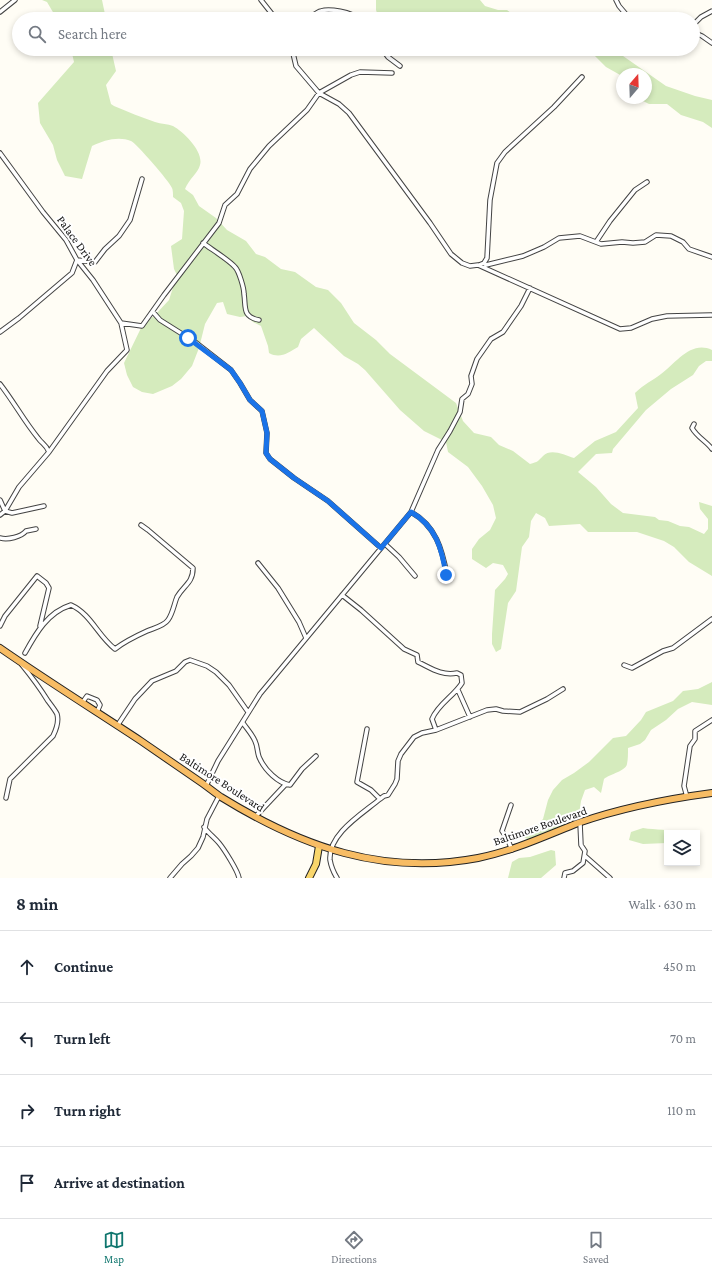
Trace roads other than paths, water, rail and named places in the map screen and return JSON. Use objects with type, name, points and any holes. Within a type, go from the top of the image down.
[{"type":"highway","name":"Baltimore Boulevard","points":[[0,648],[82,704],[118,726],[219,796],[255,817],[292,836],[319,846],[366,858],[401,863],[449,862],[479,858],[512,850],[580,823],[644,804],[712,793]]},
{"type":"main road","points":[[309,878],[316,864],[319,846]]},
{"type":"street","points":[[0,12],[15,0]]},
{"type":"street","points":[[261,0],[270,12]]},
{"type":"street","points":[[616,0],[618,6],[624,12]]},
{"type":"street","points":[[318,12],[321,10],[345,12]]},
{"type":"street","points":[[700,18],[712,11]]},
{"type":"street","points":[[700,35],[712,43]]},
{"type":"street","points":[[294,56],[296,66],[319,93],[339,104],[348,113],[451,254],[462,263],[470,266],[486,265],[523,256],[544,247],[559,238],[580,236],[601,244],[645,242],[656,235],[671,236],[683,242],[689,249],[712,256]]},
{"type":"street","points":[[387,56],[400,66]]},
{"type":"street","points":[[0,515],[5,511],[19,487],[49,452],[107,371],[127,350],[121,323],[142,326],[219,223],[225,205],[237,194],[250,169],[269,146],[307,110],[319,93],[351,75],[360,72],[392,73]]},
{"type":"street","points":[[484,264],[487,258],[490,200],[497,163],[505,152],[554,107],[582,77]]},
{"type":"street","name":"Palace Drive","points":[[0,153],[42,212],[66,240],[77,260],[121,323]]},
{"type":"street","points":[[0,332],[19,318],[72,273],[77,260],[95,262],[105,249],[119,236],[130,220],[142,179]]},
{"type":"street","points":[[596,242],[610,221],[635,190],[647,182]]},
{"type":"street","points":[[203,243],[236,268],[244,292],[245,307],[248,314],[252,318],[259,320]]},
{"type":"street","points":[[478,265],[620,329],[631,328],[652,319],[667,316],[711,315]]},
{"type":"street","points":[[206,786],[218,761],[248,712],[272,678],[411,512],[438,450],[460,412],[462,399],[468,394],[472,384],[471,376],[478,359],[491,339],[503,332],[521,306],[530,288]]},
{"type":"street","points":[[153,312],[160,320],[195,342],[231,370],[250,400],[262,411],[267,433],[266,453],[270,459],[294,478],[328,501],[381,548]]},
{"type":"street","points":[[0,384],[14,402],[38,440],[46,445],[49,452]]},
{"type":"street","points":[[694,424],[692,428],[696,436],[704,440],[711,447]]},
{"type":"street","points":[[0,500],[5,511],[12,513],[44,506]]},
{"type":"street","points":[[411,512],[430,527],[439,545],[444,561],[446,575]]},
{"type":"street","points":[[25,653],[39,629],[55,613],[62,608],[71,605],[84,612],[102,636],[115,649],[168,621],[178,596],[190,582],[194,568],[141,525]]},
{"type":"street","points":[[0,538],[5,539],[23,535],[26,530],[36,529]]},
{"type":"street","points":[[385,544],[399,556],[415,576]]},
{"type":"street","points":[[258,563],[278,588],[299,622],[306,638]]},
{"type":"street","points":[[0,626],[5,616],[36,576],[46,582],[49,588],[39,629]]},
{"type":"street","points":[[342,595],[404,649],[417,655],[418,662],[433,670],[448,674],[457,673],[461,675],[462,683],[458,690],[435,713],[432,719],[436,730]]},
{"type":"street","points":[[624,664],[632,668],[663,651],[673,648],[712,619]]},
{"type":"street","points":[[118,726],[135,699],[152,681],[176,671],[184,662],[190,660],[207,666],[216,672],[229,685],[248,712]]},
{"type":"street","points":[[6,798],[10,779],[53,736],[56,730],[57,722],[57,714],[34,680],[18,661]]},
{"type":"street","points":[[337,878],[330,861],[331,850],[334,842],[341,832],[388,794],[398,778],[398,761],[401,754],[414,737],[422,732],[436,730],[488,710],[496,709],[520,712],[537,705],[563,689]]},
{"type":"street","points":[[458,690],[470,717]]},
{"type":"street","points":[[82,704],[87,696],[97,700],[100,705],[96,713]]},
{"type":"street","points":[[687,796],[684,786],[690,746],[695,739],[696,731],[712,720]]},
{"type":"street","points":[[242,723],[249,730],[256,742],[260,759],[267,769],[280,781],[286,784],[290,785],[316,756]]},
{"type":"street","points":[[367,729],[357,782],[371,790],[380,799]]},
{"type":"street","points":[[255,817],[286,784]]},
{"type":"street","points":[[170,878],[198,848],[203,837],[206,819],[219,796]]},
{"type":"street","points":[[511,805],[502,831],[512,850]]},
{"type":"street","points":[[564,878],[565,873],[572,871],[583,863],[585,851],[581,845],[580,823]]},
{"type":"street","points":[[204,827],[219,843],[234,866],[239,878]]},
{"type":"street","points":[[585,856],[610,878]]}]
